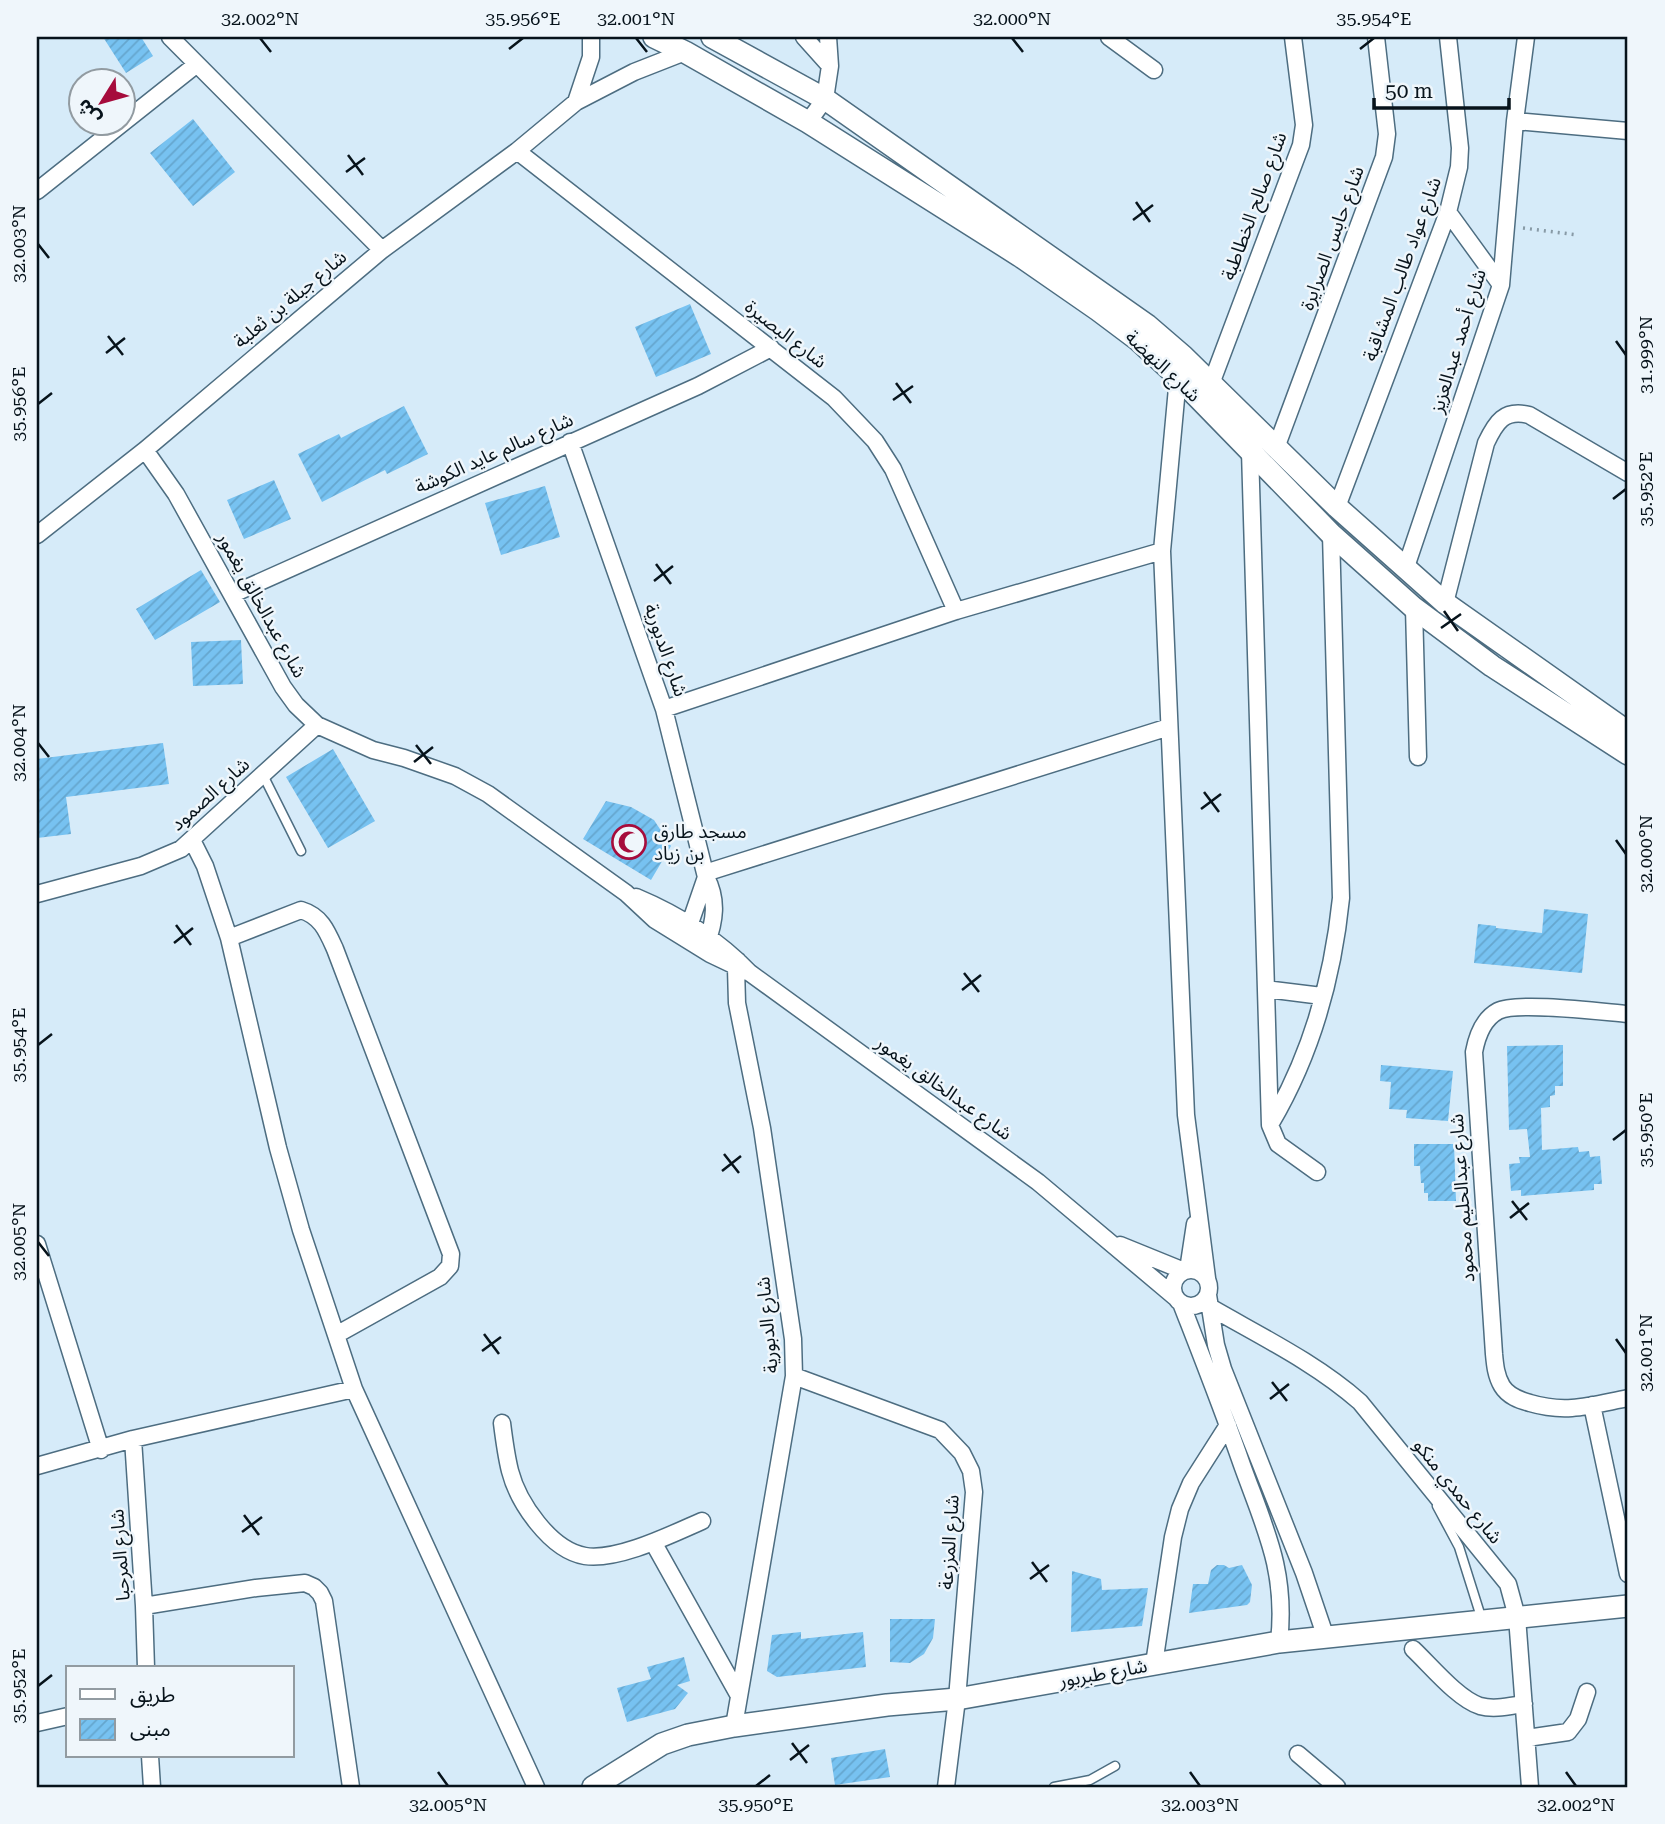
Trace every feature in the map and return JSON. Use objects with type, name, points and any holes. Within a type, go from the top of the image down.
[{"type":"street","points":[[170,37],[382,250]]},
{"type":"street","points":[[576,103],[591,57],[591,37]]},
{"type":"street","name":"شارع النهضة","points":[[654,37],[808,122],[1054,279],[1138,340],[1178,377],[1331,534],[1415,608],[1492,666],[1628,754]]},
{"type":"street","name":"شارع النهضة","points":[[712,37],[825,99],[1122,306],[1183,356],[1337,507],[1445,603],[1628,732]]},
{"type":"street","points":[[804,37],[830,66]]},
{"type":"street","points":[[808,122],[825,99],[830,66],[828,37]]},
{"type":"street","points":[[1109,37],[1154,70]]},
{"type":"street","name":"شارع صالح الخطاطبة","points":[[1211,384],[1301,145],[1304,125],[1293,37]]},
{"type":"street","name":"شارع حابس الصرايرة","points":[[1276,448],[1384,157],[1387,134],[1376,37]]},
{"type":"street","name":"شارع عواد طالب المشاقبة","points":[[1337,507],[1448,212],[1458,176],[1460,148],[1448,37]]},
{"type":"street","name":"شارع أحمد عبدالعزيز","points":[[1406,567],[1501,285],[1525,37]]},
{"type":"street","name":"شارع جبلة بن ثعلبة","points":[[37,535],[145,450],[382,250],[517,151],[576,103],[634,72],[685,52]]},
{"type":"street","points":[[37,191],[197,64]]},
{"type":"street","points":[[1515,121],[1628,131]]},
{"type":"street","name":"شارع البصيرة","points":[[517,151],[834,398],[875,441],[894,469],[956,611]]},
{"type":"street","points":[[1448,212],[1501,285]]},
{"type":"street","name":"شارع سالم عايد الكوشة","points":[[233,594],[698,386],[771,348]]},
{"type":"street","points":[[1178,377],[1162,551],[1186,1115],[1197,1214],[1210,1289],[1209,1301],[1223,1369],[1304,1573],[1325,1638]]},
{"type":"street","points":[[1445,603],[1486,443],[1494,426],[1505,417],[1516,412],[1529,415],[1628,473]]},
{"type":"street","name":"شارع الدبورية","points":[[569,442],[664,709],[706,875],[712,888],[715,910],[707,944]]},
{"type":"street","name":"شارع عبدالخالق يغمور","points":[[145,450],[176,494],[283,687],[317,726],[373,750],[455,776],[488,794],[626,893],[655,920],[687,932],[707,944],[1038,1182],[1178,1300]]},
{"type":"street","points":[[1250,451],[1270,1125],[1278,1144],[1317,1172]]},
{"type":"street","points":[[1270,1125],[1302,1063],[1334,953],[1341,898],[1331,534]]},
{"type":"street","points":[[664,709],[956,611],[1162,551]]},
{"type":"street","points":[[1415,608],[1418,757]]},
{"type":"street","name":"شارع الصمود","points":[[37,894],[168,856],[192,840],[317,726]]},
{"type":"street","points":[[687,932],[706,875],[1169,727]]},
{"type":"street","points":[[192,840],[205,866],[229,938],[301,1230],[354,1389],[536,1787]]},
{"type":"street","points":[[229,938],[301,909],[318,918],[335,949],[451,1254],[450,1266],[440,1277],[335,1335]]},
{"type":"street","name":"شارع الدبورية","points":[[734,1726],[794,1376],[793,1339],[762,1128],[737,1003],[741,968]]},
{"type":"street","points":[[1266,989],[1322,996]]},
{"type":"street","name":"شارع عبدالحليم محمود","points":[[1628,1014],[1548,1008],[1504,1009],[1486,1021],[1479,1032],[1474,1052],[1493,1354],[1497,1375],[1503,1388],[1521,1401],[1558,1410],[1628,1398]]},
{"type":"street","points":[[1186,1270],[1197,1214]]},
{"type":"street","name":"شارع عبدالخالق يغمور","points":[[1111,1241],[1186,1270]]},
{"type":"street","points":[[37,1244],[101,1450]]},
{"type":"street","points":[[1207,1278],[1196,1270],[1186,1270],[1175,1279],[1173,1291],[1228,1425],[1278,1569],[1282,1600],[1279,1642]]},
{"type":"street","points":[[1178,1300],[1188,1306],[1209,1301]]},
{"type":"street","name":"شارع حمدي منكو","points":[[1209,1301],[1343,1387],[1360,1402],[1508,1584],[1517,1617],[1530,1787]]},
{"type":"street","name":"شارع المزرعة","points":[[794,1376],[940,1430],[962,1453],[971,1471],[974,1492],[957,1699],[946,1787]]},
{"type":"street","points":[[37,1466],[133,1439],[354,1389]]},
{"type":"street","points":[[1592,1405],[1628,1574]]},
{"type":"street","points":[[502,1423],[511,1473],[519,1493],[541,1529],[565,1548],[585,1556],[611,1554],[653,1542],[702,1521]]},
{"type":"street","points":[[1154,1664],[1173,1537],[1180,1509],[1191,1483],[1228,1425]]},
{"type":"street","name":"شارع المرحبا","points":[[133,1439],[146,1666]]},
{"type":"street","points":[[653,1542],[738,1694]]},
{"type":"street","points":[[144,1606],[256,1588],[305,1583],[314,1587],[324,1601],[351,1787]]},
{"type":"street","name":"شارع طبربور","points":[[593,1787],[617,1779],[662,1744],[688,1735],[734,1726],[887,1704],[957,1699],[1279,1642],[1628,1606]]},
{"type":"street","points":[[1413,1649],[1467,1700],[1494,1708],[1524,1704]]},
{"type":"street","points":[[1527,1738],[1568,1732],[1577,1718],[1587,1692]]},
{"type":"street","points":[[37,1723],[66,1716]]},
{"type":"street","points":[[1298,1754],[1337,1787]]},
{"type":"street","points":[[150,1758],[152,1787]]},
{"type":"lane","points":[[263,775],[302,851]]},
{"type":"lane","points":[[1425,1485],[1459,1547],[1482,1621]]},
{"type":"lane","points":[[1054,1787],[1090,1780],[1115,1766]]},
{"type":"path","points":[[1507,225],[1578,235]]},
{"type":"building","points":[[103,37],[141,37],[153,56],[136,67],[122,66]]},
{"type":"building","points":[[193,119],[235,172],[193,206],[150,153]]},
{"type":"building","points":[[690,304],[711,354],[656,377],[635,327]]},
{"type":"building","points":[[404,406],[428,454],[387,474],[385,470],[322,502],[298,454],[339,434],[341,438]]},
{"type":"building","points":[[274,480],[291,519],[244,539],[227,500]]},
{"type":"building","points":[[545,486],[560,537],[501,555],[485,503]]},
{"type":"building","points":[[201,570],[220,602],[155,640],[136,609]]},
{"type":"building","points":[[241,640],[243,684],[193,686],[191,642]]},
{"type":"building","points":[[163,743],[169,784],[66,797],[71,834],[37,838],[37,759]]},
{"type":"building","points":[[333,749],[375,821],[328,848],[286,777]]},
{"type":"building","name":"مسجد طارق بن زياد","points":[[606,801],[631,807],[654,820],[671,846],[651,880],[583,839]]},
{"type":"building","points":[[1544,909],[1588,914],[1582,973],[1474,963],[1478,924],[1542,933]]},
{"type":"building","points":[[1563,1045],[1563,1086],[1555,1086],[1555,1095],[1550,1096],[1550,1107],[1541,1108],[1542,1150],[1578,1147],[1579,1152],[1589,1151],[1590,1157],[1600,1156],[1602,1184],[1594,1184],[1594,1190],[1521,1196],[1521,1190],[1511,1191],[1509,1164],[1520,1163],[1519,1157],[1530,1157],[1527,1129],[1509,1130],[1507,1046]]},
{"type":"building","points":[[1381,1065],[1453,1071],[1448,1121],[1406,1118],[1407,1110],[1389,1109],[1391,1082],[1380,1081]]},
{"type":"building","points":[[1414,1144],[1454,1144],[1456,1201],[1428,1201],[1428,1193],[1424,1193],[1424,1183],[1421,1183],[1420,1166],[1414,1166]]},
{"type":"building","points":[[1217,1565],[1229,1568],[1242,1565],[1252,1585],[1250,1602],[1247,1605],[1189,1613],[1193,1584],[1208,1584],[1211,1570]]},
{"type":"building","points":[[1072,1571],[1101,1579],[1102,1590],[1148,1588],[1142,1626],[1071,1632]]},
{"type":"building","points":[[890,1619],[935,1619],[933,1638],[924,1654],[910,1663],[890,1662]]},
{"type":"building","points":[[801,1632],[801,1639],[863,1632],[866,1667],[777,1677],[767,1671],[772,1635]]},
{"type":"building","points":[[684,1657],[690,1681],[677,1685],[688,1693],[675,1709],[627,1722],[617,1688],[651,1679],[647,1667]]},
{"type":"building","points":[[885,1749],[890,1777],[835,1785],[831,1758]]},
{"type":"place","name":"مسجد طارق بن زياد","points":[[629,842]]}]
